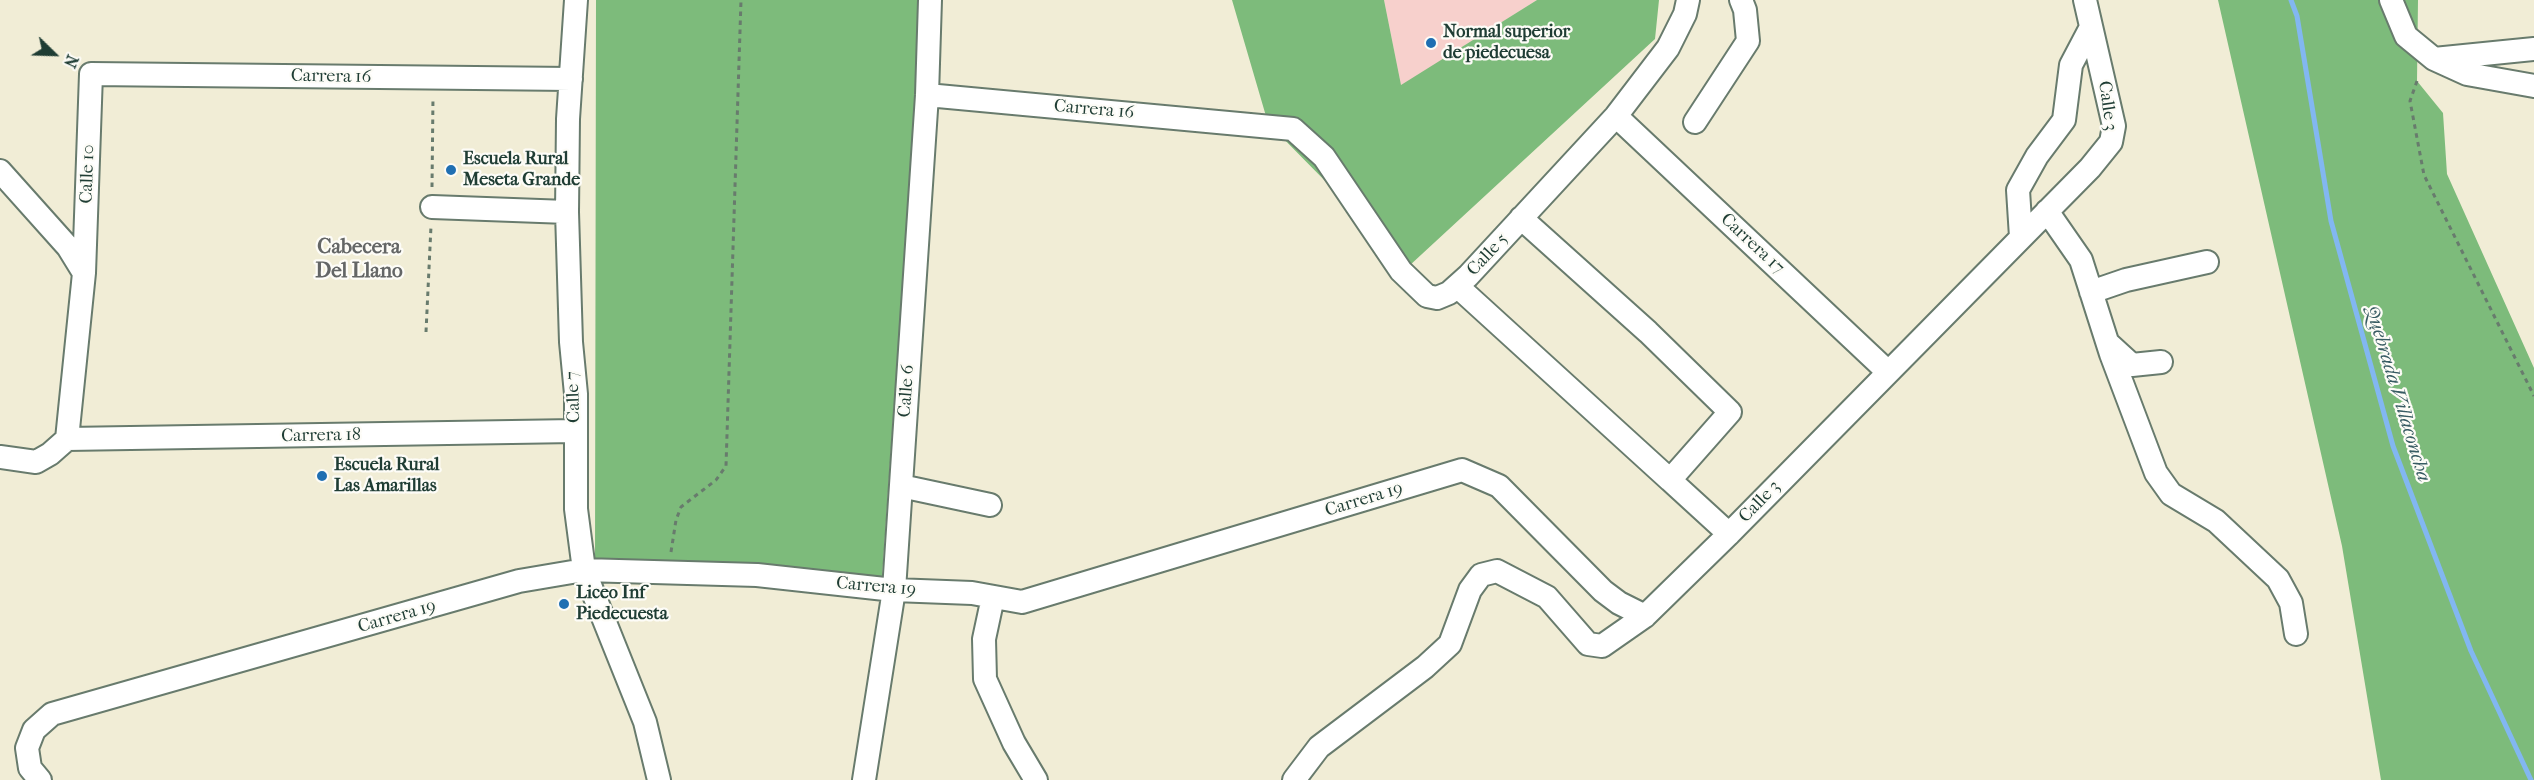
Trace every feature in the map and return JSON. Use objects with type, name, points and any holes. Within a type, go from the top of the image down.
[{"type":"street","name":"Calle 7","points":[[576,0],[570,79],[567,212],[576,509],[584,570],[645,722],[659,780]]},
{"type":"street","name":"Calle 6","points":[[864,780],[894,590],[927,95],[930,0]]},
{"type":"street","name":"Calle 5","points":[[1261,125],[1293,129],[1310,141],[1324,157],[1401,271],[1417,289],[1427,296],[1437,298],[1458,286],[1616,116],[1668,48],[1685,14],[1688,0]]},
{"type":"street","points":[[1695,122],[1748,41],[1745,10],[1741,0]]},
{"type":"street","name":"Calle 3","points":[[1294,780],[1319,747],[1425,667],[1450,644],[1470,590],[1480,575],[1497,571],[1547,597],[1588,644],[1602,646],[1645,616],[1729,534],[2047,211],[2111,142],[2114,126],[2085,0]]},
{"type":"street","points":[[2391,0],[2406,36],[2434,59],[2467,74],[2534,86]]},
{"type":"street","points":[[2021,237],[2018,190],[2037,156],[2064,120],[2071,65],[2091,27]]},
{"type":"street","points":[[2434,59],[2534,49]]},
{"type":"street","name":"Carrera 16","points":[[91,74],[570,79]]},
{"type":"street","name":"Calle 10","points":[[67,439],[84,273],[91,74]]},
{"type":"street","name":"Carrera 16","points":[[927,95],[1261,125]]},
{"type":"street","name":"Carrera 17","points":[[1616,116],[1888,372]]},
{"type":"street","points":[[0,171],[68,247],[84,273]]},
{"type":"street","points":[[432,207],[567,212]]},
{"type":"street","points":[[2047,211],[2081,260],[2108,343],[2156,473],[2171,494],[2216,521],[2278,579],[2291,603],[2296,634]]},
{"type":"street","points":[[1521,219],[1648,332],[1730,412],[1670,480]]},
{"type":"street","points":[[2091,292],[2126,279],[2207,262]]},
{"type":"street","points":[[1458,286],[1729,534]]},
{"type":"street","points":[[2108,343],[2132,365],[2161,362]]},
{"type":"street","name":"Carrera 18","points":[[67,439],[575,431]]},
{"type":"street","points":[[0,457],[36,462],[50,454],[67,439]]},
{"type":"street","name":"Carrera 19","points":[[40,780],[30,768],[27,748],[34,730],[52,714],[519,582],[584,570],[757,575],[894,590],[972,593],[1022,602],[1462,470],[1500,486],[1603,591],[1619,603],[1645,616]]},
{"type":"street","points":[[901,486],[990,505]]},
{"type":"street","points":[[993,597],[984,639],[985,679],[1014,744],[1036,780]]},
{"type":"path","points":[[671,574],[676,519],[681,507],[716,480],[726,466],[741,0]]},
{"type":"path","points":[[432,78],[433,124]]},
{"type":"path","points":[[2417,81],[2410,101],[2424,175],[2534,396]]},
{"type":"shaded area","name":"Normal superior de piedecuesa","points":[[1384,0],[1537,0],[1401,86]]},
{"type":"green space","points":[[596,0],[922,0],[882,578],[595,560]]},
{"type":"green space","points":[[1232,0],[1384,0],[1401,85],[1537,0],[1659,0],[1655,39],[1409,266],[1268,123]]},
{"type":"green space","points":[[2218,0],[2418,0],[2417,81],[2443,113],[2447,174],[2534,368],[2534,780],[2381,780],[2342,546]]},
{"type":"waterway","name":"Quebrada Villaconcha","points":[[2291,0],[2297,16],[2331,221],[2393,446],[2471,651],[2531,780]]},
{"type":"place","name":"Normal superior de piedecuesa","points":[[1431,43]]},
{"type":"place","name":"Escuela Rural Meseta Grande","points":[[451,170]]},
{"type":"place","name":"Escuela Rural Las Amarillas","points":[[322,476]]},
{"type":"place","name":"Liceo Inf Piedecuesta","points":[[564,604]]},
{"type":"district","name":"Cabecera Del Llano","points":[[359,260]]}]
